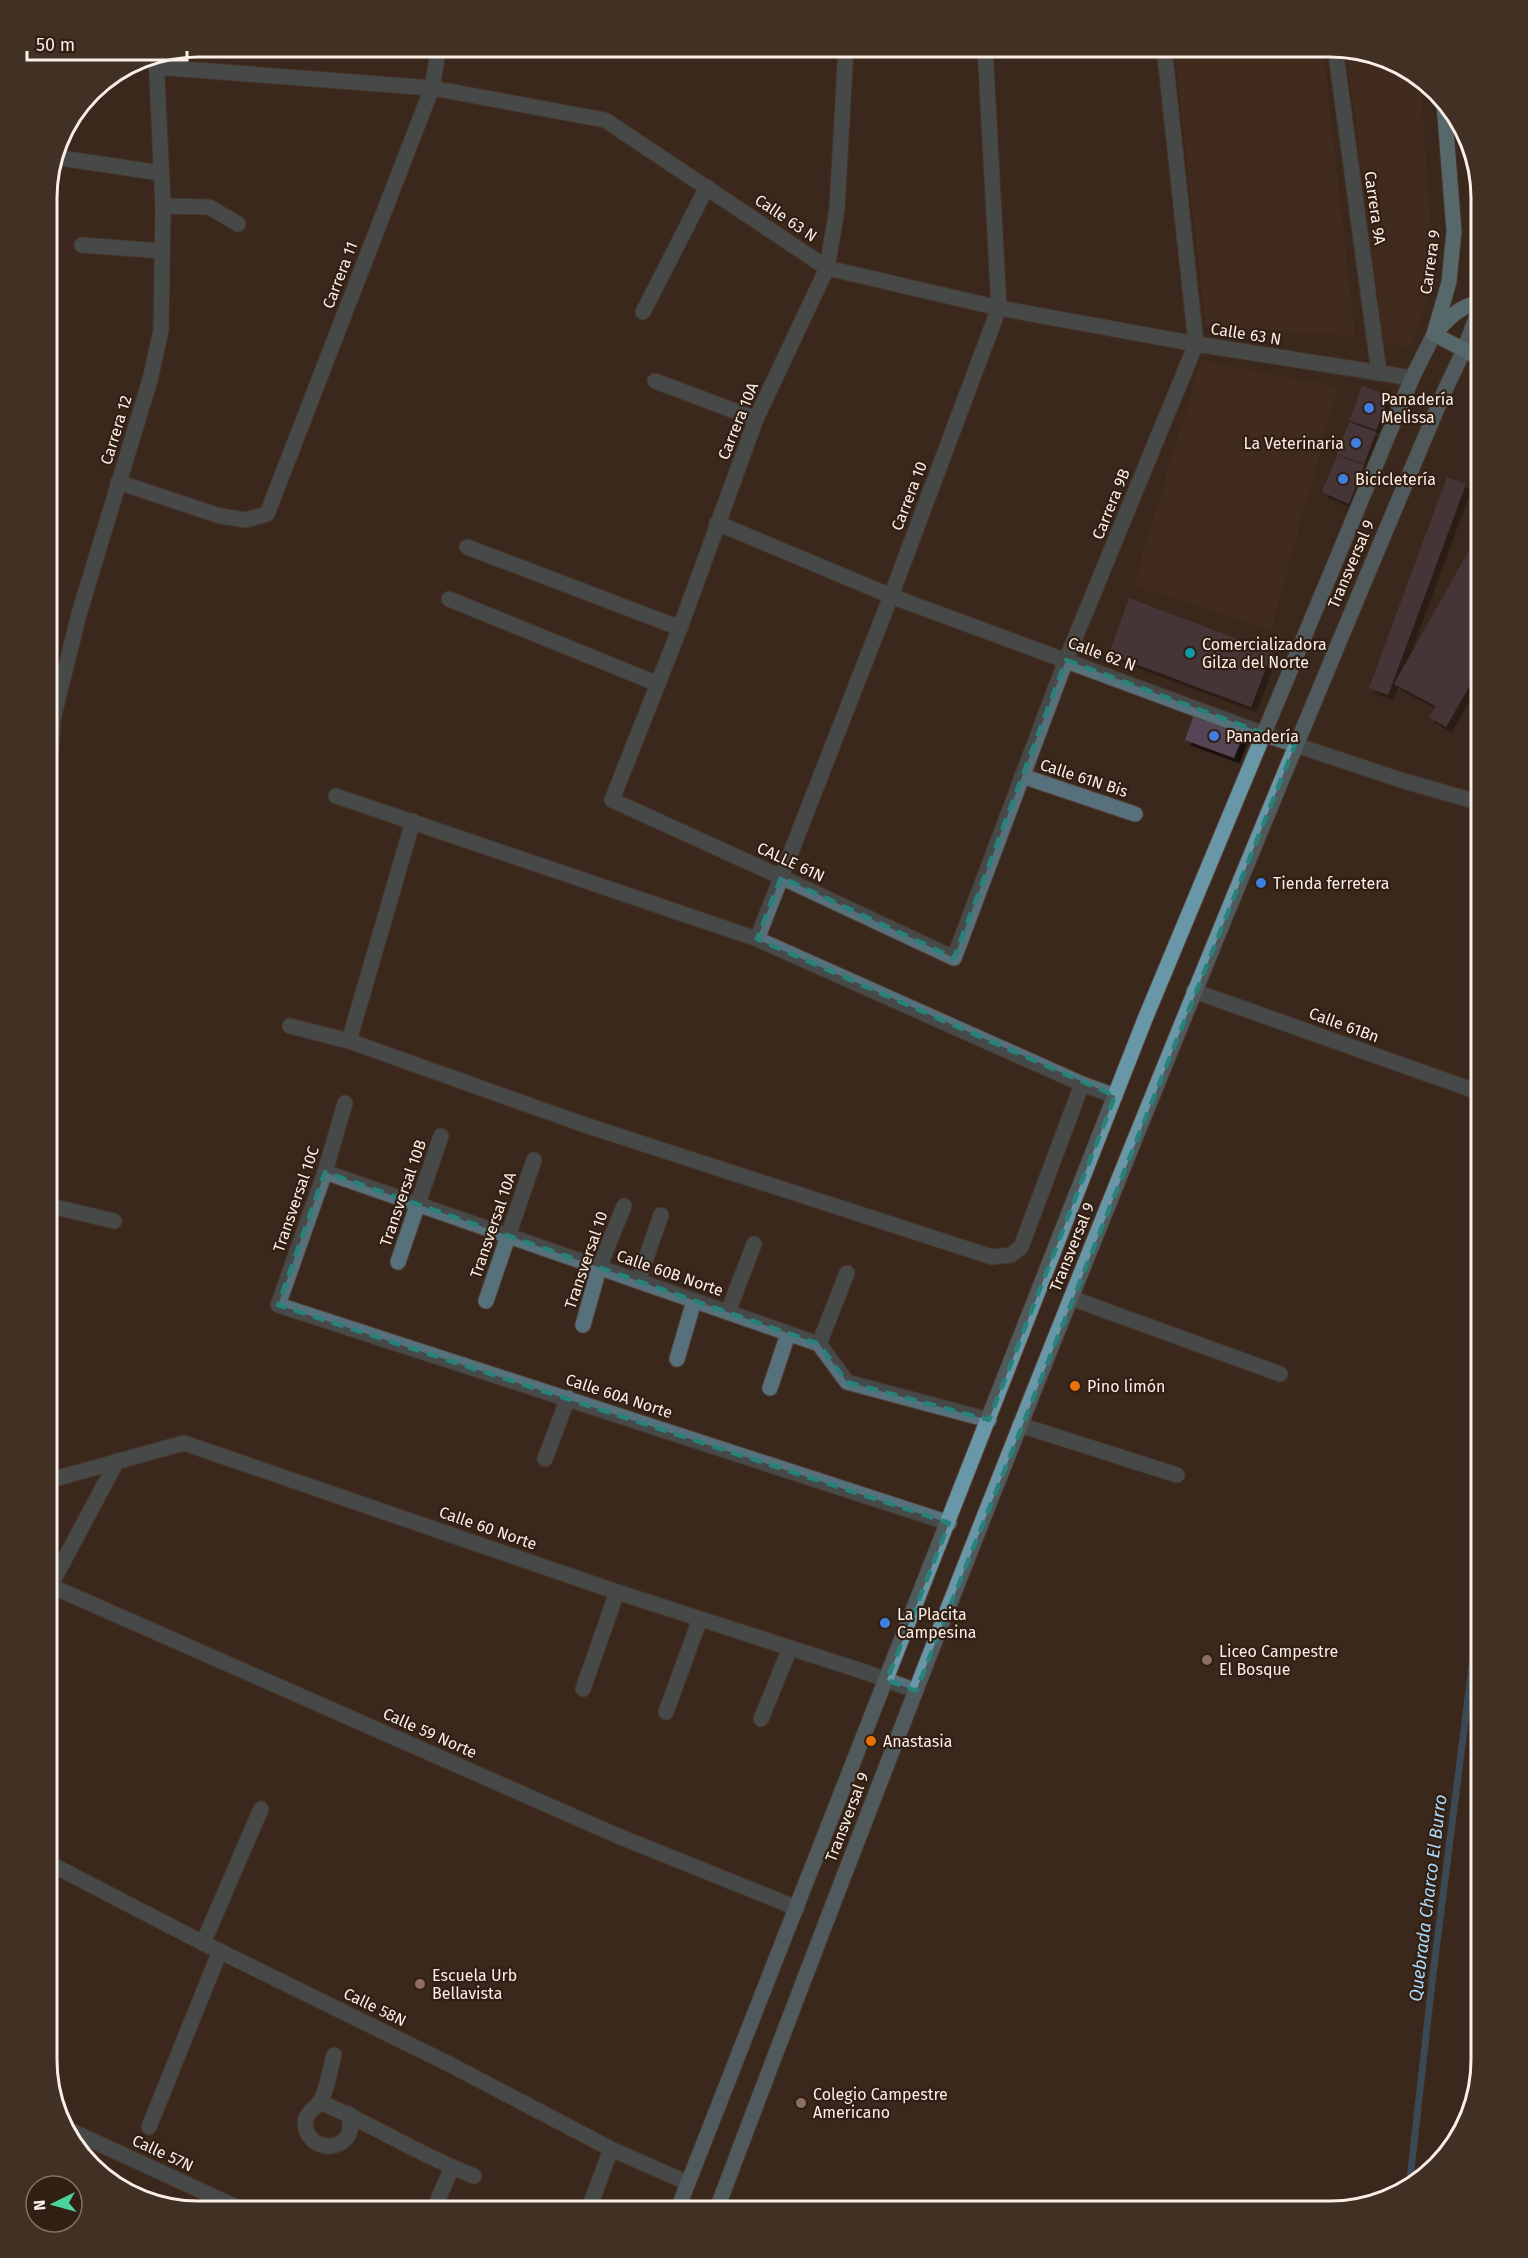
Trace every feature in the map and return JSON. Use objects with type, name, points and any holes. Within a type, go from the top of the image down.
[{"type":"main road","name":"Carrera 9","points":[[1434,334],[1449,282],[1454,231],[1445,117]]},
{"type":"main road","points":[[1471,304],[1456,310],[1434,334],[1471,354]]},
{"type":"main road","name":"Transversal 9","points":[[720,2201],[853,1851],[1194,991],[1444,390],[1471,332]]},
{"type":"main road","name":"Transversal 9","points":[[681,2201],[1115,1096],[1412,378],[1434,334]]},
{"type":"street","name":"Carrera 11","points":[[118,482],[220,516],[246,520],[267,514],[432,88],[437,57]]},
{"type":"street","name":"Carrera 10A","points":[[612,800],[680,628],[756,419],[827,268],[837,209],[845,57]]},
{"type":"street","name":"Carrera 10","points":[[757,939],[891,596],[999,308],[986,57]]},
{"type":"street","name":"Carrera 9B","points":[[954,958],[1066,660],[1196,344],[1165,57]]},
{"type":"street","name":"Carrera 9A","points":[[1336,57],[1379,373]]},
{"type":"street","name":"Calle 63 N","points":[[163,62],[432,88],[605,120],[827,268],[999,308],[1196,344],[1412,378]]},
{"type":"street","name":"Carrera 12","points":[[57,694],[150,380],[161,330],[163,206],[156,64]]},
{"type":"street","points":[[63,158],[161,173]]},
{"type":"street","points":[[643,312],[707,187]]},
{"type":"street","points":[[163,206],[208,207],[238,224]]},
{"type":"street","points":[[82,245],[162,251]]},
{"type":"street","points":[[655,381],[756,419]]},
{"type":"street","name":"Calle 62 N","points":[[717,523],[891,596],[1264,734],[1404,781],[1471,800]]},
{"type":"street","points":[[467,547],[680,628]]},
{"type":"street","points":[[449,599],[658,684]]},
{"type":"street","name":"Calle 61N Bis","points":[[1022,776],[1136,814]]},
{"type":"street","points":[[336,796],[757,939],[1082,1084],[1115,1096]]},
{"type":"street","name":"CALLE 61N","points":[[612,800],[954,958]]},
{"type":"street","points":[[349,1041],[413,821]]},
{"type":"street","name":"Calle 61Bn","points":[[1194,991],[1471,1089]]},
{"type":"street","points":[[290,1026],[349,1041],[582,1124],[992,1257],[1011,1255],[1021,1247],[1082,1084]]},
{"type":"street","name":"Transversal 10C","points":[[278,1305],[325,1172],[345,1103]]},
{"type":"street","name":"Transversal 10B","points":[[398,1262],[441,1136]]},
{"type":"street","name":"Transversal 10A","points":[[486,1301],[534,1160]]},
{"type":"street","name":"Calle 60B Norte","points":[[325,1172],[819,1344]]},
{"type":"street","name":"Transversal 10","points":[[583,1325],[599,1268],[624,1206]]},
{"type":"street","points":[[57,1207],[114,1221]]},
{"type":"street","points":[[638,1281],[661,1215]]},
{"type":"street","points":[[728,1312],[754,1244]]},
{"type":"street","points":[[847,1273],[819,1344],[846,1382],[989,1420]]},
{"type":"street","points":[[1071,1298],[1280,1374]]},
{"type":"street","points":[[677,1359],[694,1301]]},
{"type":"street","name":"Calle 60A Norte","points":[[278,1305],[949,1523]]},
{"type":"street","points":[[770,1388],[788,1334]]},
{"type":"street","points":[[545,1459],[568,1398]]},
{"type":"street","points":[[1020,1425],[1177,1475]]},
{"type":"street","name":"Calle 60 Norte","points":[[57,1478],[184,1443],[617,1592],[916,1691]]},
{"type":"street","points":[[57,1574],[117,1461]]},
{"type":"street","name":"Calle 59 Norte","points":[[57,1592],[618,1836],[797,1908]]},
{"type":"street","points":[[583,1689],[617,1592]]},
{"type":"street","points":[[666,1712],[700,1619]]},
{"type":"street","points":[[761,1719],[790,1648]]},
{"type":"street","points":[[203,1943],[261,1809]]},
{"type":"street","name":"Calle 58N","points":[[57,1868],[203,1943],[449,2064],[611,2149],[688,2183]]},
{"type":"street","points":[[149,2127],[220,1951]]},
{"type":"street","points":[[334,2055],[320,2102],[310,2109],[306,2120],[307,2132],[314,2142],[325,2146],[337,2145],[346,2138],[351,2127],[350,2115]]},
{"type":"street","points":[[320,2102],[452,2168],[474,2176]]},
{"type":"street","name":"Calle 57N","points":[[79,2134],[223,2201]]},
{"type":"street","points":[[592,2201],[611,2149]]},
{"type":"street","points":[[437,2201],[452,2168]]},
{"type":"highlighted area","points":[[1066,660],[1295,745],[916,1691],[887,1680],[949,1523],[278,1305],[325,1172],[819,1344],[847,1382],[989,1420],[1115,1096],[757,939],[781,877],[954,958]]},
{"type":"shaded area","points":[[1175,57],[1324,57],[1355,336],[1206,328]]},
{"type":"shaded area","points":[[1347,58],[1384,68],[1421,90],[1435,277],[1411,347],[1384,343]]},
{"type":"shaded area","points":[[1201,360],[1338,387],[1271,630],[1133,586]]},
{"type":"building","name":"Panadería Melissa","points":[[1362,386],[1389,396],[1376,430],[1350,420]]},
{"type":"building","name":"La Veterinaria","points":[[1349,422],[1376,432],[1364,464],[1337,454]]},
{"type":"building","name":"Bicicletería","points":[[1337,455],[1364,465],[1349,504],[1322,492]]},
{"type":"building","points":[[1447,477],[1466,484],[1388,695],[1369,688]]},
{"type":"building","points":[[1471,547],[1471,683],[1446,727],[1429,717],[1436,706],[1394,684]]},
{"type":"building","name":"Comercializadora Gilza del Norte","points":[[1129,598],[1272,652],[1251,707],[1109,654]]},
{"type":"building","name":"Panadería","points":[[1194,714],[1244,733],[1234,758],[1185,740]]},
{"type":"waterway","name":"Quebrada Charco El Burro","points":[[1410,2175],[1471,1675]]},
{"type":"place","name":"Panadería Melissa","points":[[1369,408]]},
{"type":"place","name":"La Veterinaria","points":[[1356,443]]},
{"type":"place","name":"Bicicletería","points":[[1343,479]]},
{"type":"place","name":"Comercializadora Gilza del Norte","points":[[1190,653]]},
{"type":"place","name":"Panadería","points":[[1214,736]]},
{"type":"place","name":"Tienda ferretera","points":[[1261,883]]},
{"type":"place","name":"Pino limón","points":[[1075,1386]]},
{"type":"place","name":"La Placita Campesina","points":[[885,1623]]},
{"type":"place","name":"Liceo Campestre El Bosque","points":[[1207,1660]]},
{"type":"place","name":"Anastasia","points":[[871,1741]]},
{"type":"place","name":"Escuela Urb Bellavista","points":[[420,1984]]},
{"type":"place","name":"Colegio Campestre Americano","points":[[801,2103]]}]
